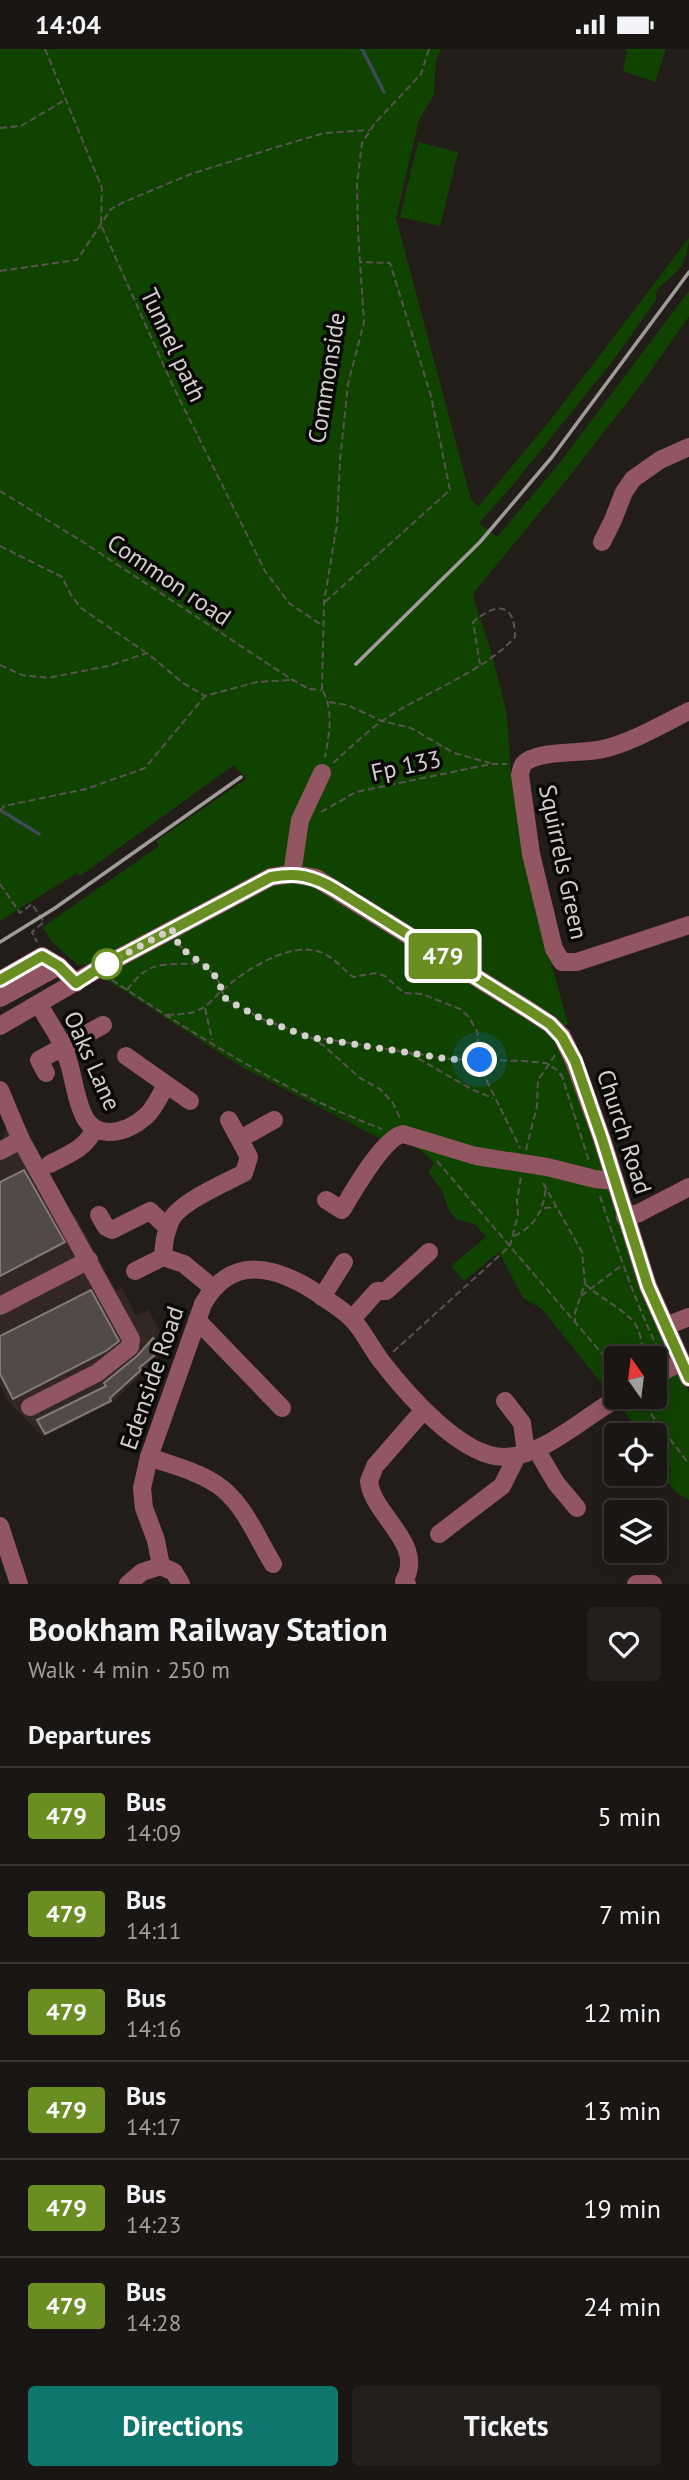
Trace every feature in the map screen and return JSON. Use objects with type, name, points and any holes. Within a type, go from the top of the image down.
[{"type":"street","points":[[602,543],[624,492],[633,479],[660,460],[689,447]]},
{"type":"street","points":[[523,764],[536,758],[595,751],[616,745],[689,711]]},
{"type":"street","name":"Squirrels Green","points":[[523,764],[520,788],[531,854],[554,949],[562,962],[577,962],[689,925]]},
{"type":"street","points":[[0,1026],[172,929],[271,877],[292,873],[300,820],[322,773]]},
{"type":"street","name":"Church Road","points":[[292,873],[316,878],[335,889],[550,1024],[562,1037],[575,1061],[648,1286],[666,1326],[673,1371]]},
{"type":"street","points":[[0,980],[42,956],[59,966],[76,983]]},
{"type":"street","points":[[0,998],[59,966]]},
{"type":"street","name":"Oaks Lane","points":[[38,1004],[64,1047],[83,1115],[94,1129],[113,1133],[137,1123],[147,1115],[166,1084]]},
{"type":"street","points":[[46,1073],[39,1060],[103,1025]]},
{"type":"street","name":"Oaks Lane","points":[[126,1056],[190,1101]]},
{"type":"street","points":[[0,1090],[21,1140],[131,1339],[130,1347],[97,1373],[30,1407]]},
{"type":"street","points":[[240,1139],[274,1119]]},
{"type":"street","points":[[163,1257],[172,1217],[187,1205],[244,1173],[249,1157],[229,1120]]},
{"type":"street","points":[[50,1164],[84,1145],[91,1138],[94,1129]]},
{"type":"street","points":[[326,1200],[342,1210],[384,1148],[397,1135],[410,1135],[476,1156],[615,1181]]},
{"type":"street","points":[[0,1151],[21,1140]]},
{"type":"street","points":[[625,1217],[639,1213],[689,1187]]},
{"type":"street","points":[[99,1215],[106,1227],[112,1230],[150,1211],[168,1228]]},
{"type":"street","points":[[352,1319],[377,1291],[386,1291],[429,1252]]},
{"type":"street","points":[[135,1271],[163,1257],[184,1263],[214,1288]]},
{"type":"street","points":[[0,1306],[89,1260]]},
{"type":"street","points":[[323,1297],[344,1262]]},
{"type":"street","name":"Edenside Road","points":[[161,1566],[143,1501],[142,1488],[149,1457],[203,1304],[214,1288],[234,1275],[262,1268],[299,1281],[352,1319],[423,1411],[480,1452],[500,1457],[526,1453]]},
{"type":"street","points":[[666,1326],[689,1317]]},
{"type":"street","points":[[197,1320],[282,1408]]},
{"type":"street","points":[[505,1401],[522,1423],[526,1453],[577,1508]]},
{"type":"street","points":[[439,1534],[502,1486],[526,1453],[604,1407]]},
{"type":"street","points":[[407,1584],[404,1581],[409,1562],[405,1545],[375,1502],[369,1481],[375,1466],[423,1411]]},
{"type":"street","points":[[149,1457],[218,1485],[235,1501],[273,1564]]},
{"type":"street","points":[[0,1525],[19,1584]]},
{"type":"street","points":[[128,1584],[142,1572],[161,1566],[174,1572],[181,1584]]},
{"type":"street","points":[[635,1584],[653,1584]]},
{"type":"path","name":"Tunnel path","points":[[45,49],[102,188],[101,225],[172,384],[265,571],[289,603],[324,627]]},
{"type":"path","name":"Commonside","points":[[322,690],[324,602],[337,524],[348,384],[364,322],[358,231],[358,184],[362,143],[421,74],[429,49]]},
{"type":"path","points":[[0,128],[21,126],[66,99]]},
{"type":"path","points":[[0,271],[76,260],[111,209],[191,174],[324,133],[371,130]]},
{"type":"path","points":[[324,602],[450,490],[430,396],[390,263],[361,262]]},
{"type":"path","name":"Common road","points":[[0,491],[83,542],[291,679],[309,689],[322,690]]},
{"type":"path","points":[[0,546],[62,577],[71,596],[81,608],[147,653],[183,683],[205,696]]},
{"type":"path","points":[[322,773],[382,721],[480,664],[506,648],[515,637],[515,623],[508,611],[498,607],[485,612],[472,622],[480,664]]},
{"type":"path","points":[[0,665],[22,675],[48,678],[108,666],[147,653]]},
{"type":"path","points":[[0,811],[4,806],[86,789],[145,768],[205,696],[257,682],[291,679]]},
{"type":"path","points":[[322,690],[328,702],[331,726],[322,773]]},
{"type":"path","points":[[328,702],[347,705],[382,721],[411,728],[454,753],[491,764]]},
{"type":"path","name":"Fp 133","points":[[300,820],[325,810],[356,792],[491,764],[523,764]]},
{"type":"path","points":[[0,801],[4,806]]},
{"type":"path","points":[[0,884],[20,913],[32,904],[44,922],[35,928]]},
{"type":"path","points":[[172,929],[176,943],[218,980],[227,1000],[262,1019],[323,1045],[360,1078],[380,1089],[393,1103],[402,1119],[397,1135]]},
{"type":"path","points":[[167,1015],[190,1014],[205,1007],[221,991],[276,955],[292,950],[309,949],[325,954],[353,977],[375,973],[385,976],[404,993],[422,994],[460,1009],[468,1016],[477,1031],[485,1077],[524,1158],[537,1106],[538,1080],[561,1049],[561,1060]]},
{"type":"path","points":[[127,990],[152,966],[199,963]]},
{"type":"path","points":[[205,1007],[212,1042]]},
{"type":"path","points":[[308,1037],[449,1059],[548,1064],[557,1070],[562,1078]]},
{"type":"path","points":[[406,1051],[473,1090],[495,1098]]},
{"type":"path","points":[[561,1071],[623,1265],[644,1320],[673,1371]]},
{"type":"path","points":[[525,1163],[546,1186],[582,1252],[584,1283],[575,1313],[575,1323]]},
{"type":"path","points":[[382,1361],[510,1246],[525,1163]]},
{"type":"path","points":[[513,1236],[528,1227],[543,1208],[546,1186]]},
{"type":"path","points":[[543,1208],[558,1208]]},
{"type":"path","points":[[580,1297],[623,1265]]},
{"type":"path","points":[[584,1283],[635,1322],[642,1346]]},
{"type":"path","points":[[647,1409],[689,1464]]},
{"type":"shaded area","points":[[12,1100],[71,1216],[75,1215],[116,1291],[122,1288],[136,1316],[148,1310],[169,1347],[115,1400],[43,1437],[9,1402],[0,1385],[0,1143],[6,1127],[0,1115],[0,1106]]},
{"type":"green space","points":[[0,49],[441,49],[436,60],[434,94],[419,120],[396,218],[471,499],[478,507],[552,418],[689,238],[688,249],[681,265],[659,287],[656,300],[612,362],[479,523],[497,537],[558,465],[689,291],[689,316],[643,382],[475,591],[473,597],[491,651],[507,715],[511,776],[516,782],[545,940],[568,1024],[561,1027],[562,1048],[689,1393],[689,1500],[677,1493],[667,1481],[671,1470],[667,1465],[667,1423],[633,1423],[622,1409],[667,1409],[667,1346],[604,1346],[604,1386],[542,1309],[523,1298],[499,1252],[464,1281],[451,1266],[486,1237],[476,1225],[456,1219],[449,1210],[441,1189],[428,1172],[434,1163],[423,1153],[400,1142],[385,1141],[242,1067],[107,980],[91,964],[78,965],[52,942],[43,927],[159,846],[156,841],[246,779],[234,765],[80,876],[77,873],[0,921]]},
{"type":"green space","points":[[625,49],[666,49],[655,82],[623,71],[627,52]]},
{"type":"green space","points":[[418,142],[458,152],[440,226],[400,217]]},
{"type":"building","points":[[24,1170],[65,1242],[0,1276],[0,1182]]},
{"type":"building","points":[[91,1290],[119,1341],[106,1351],[13,1399],[0,1374],[0,1336]]},
{"type":"building","points":[[153,1338],[162,1349],[139,1368],[141,1370],[110,1398],[111,1401],[45,1434],[37,1420],[106,1386],[104,1383],[137,1356]]},
{"type":"waterway","points":[[362,49],[384,92]]},
{"type":"waterway","points":[[0,810],[39,834]]},
{"type":"railway","points":[[356,664],[480,542],[552,457],[689,272]]},
{"type":"railway","points":[[0,942],[55,908],[241,777]]},
{"type":"bus line","name":"479","points":[[0,980],[42,956],[59,966],[76,983],[271,877],[292,873],[316,878],[527,1009],[550,1024],[562,1037],[575,1061],[588,1098],[648,1286],[689,1378]]},
{"type":"route","points":[[107,964],[172,929],[176,943],[218,980],[227,1000],[275,1025],[308,1037],[449,1059],[480,1060]]}]
